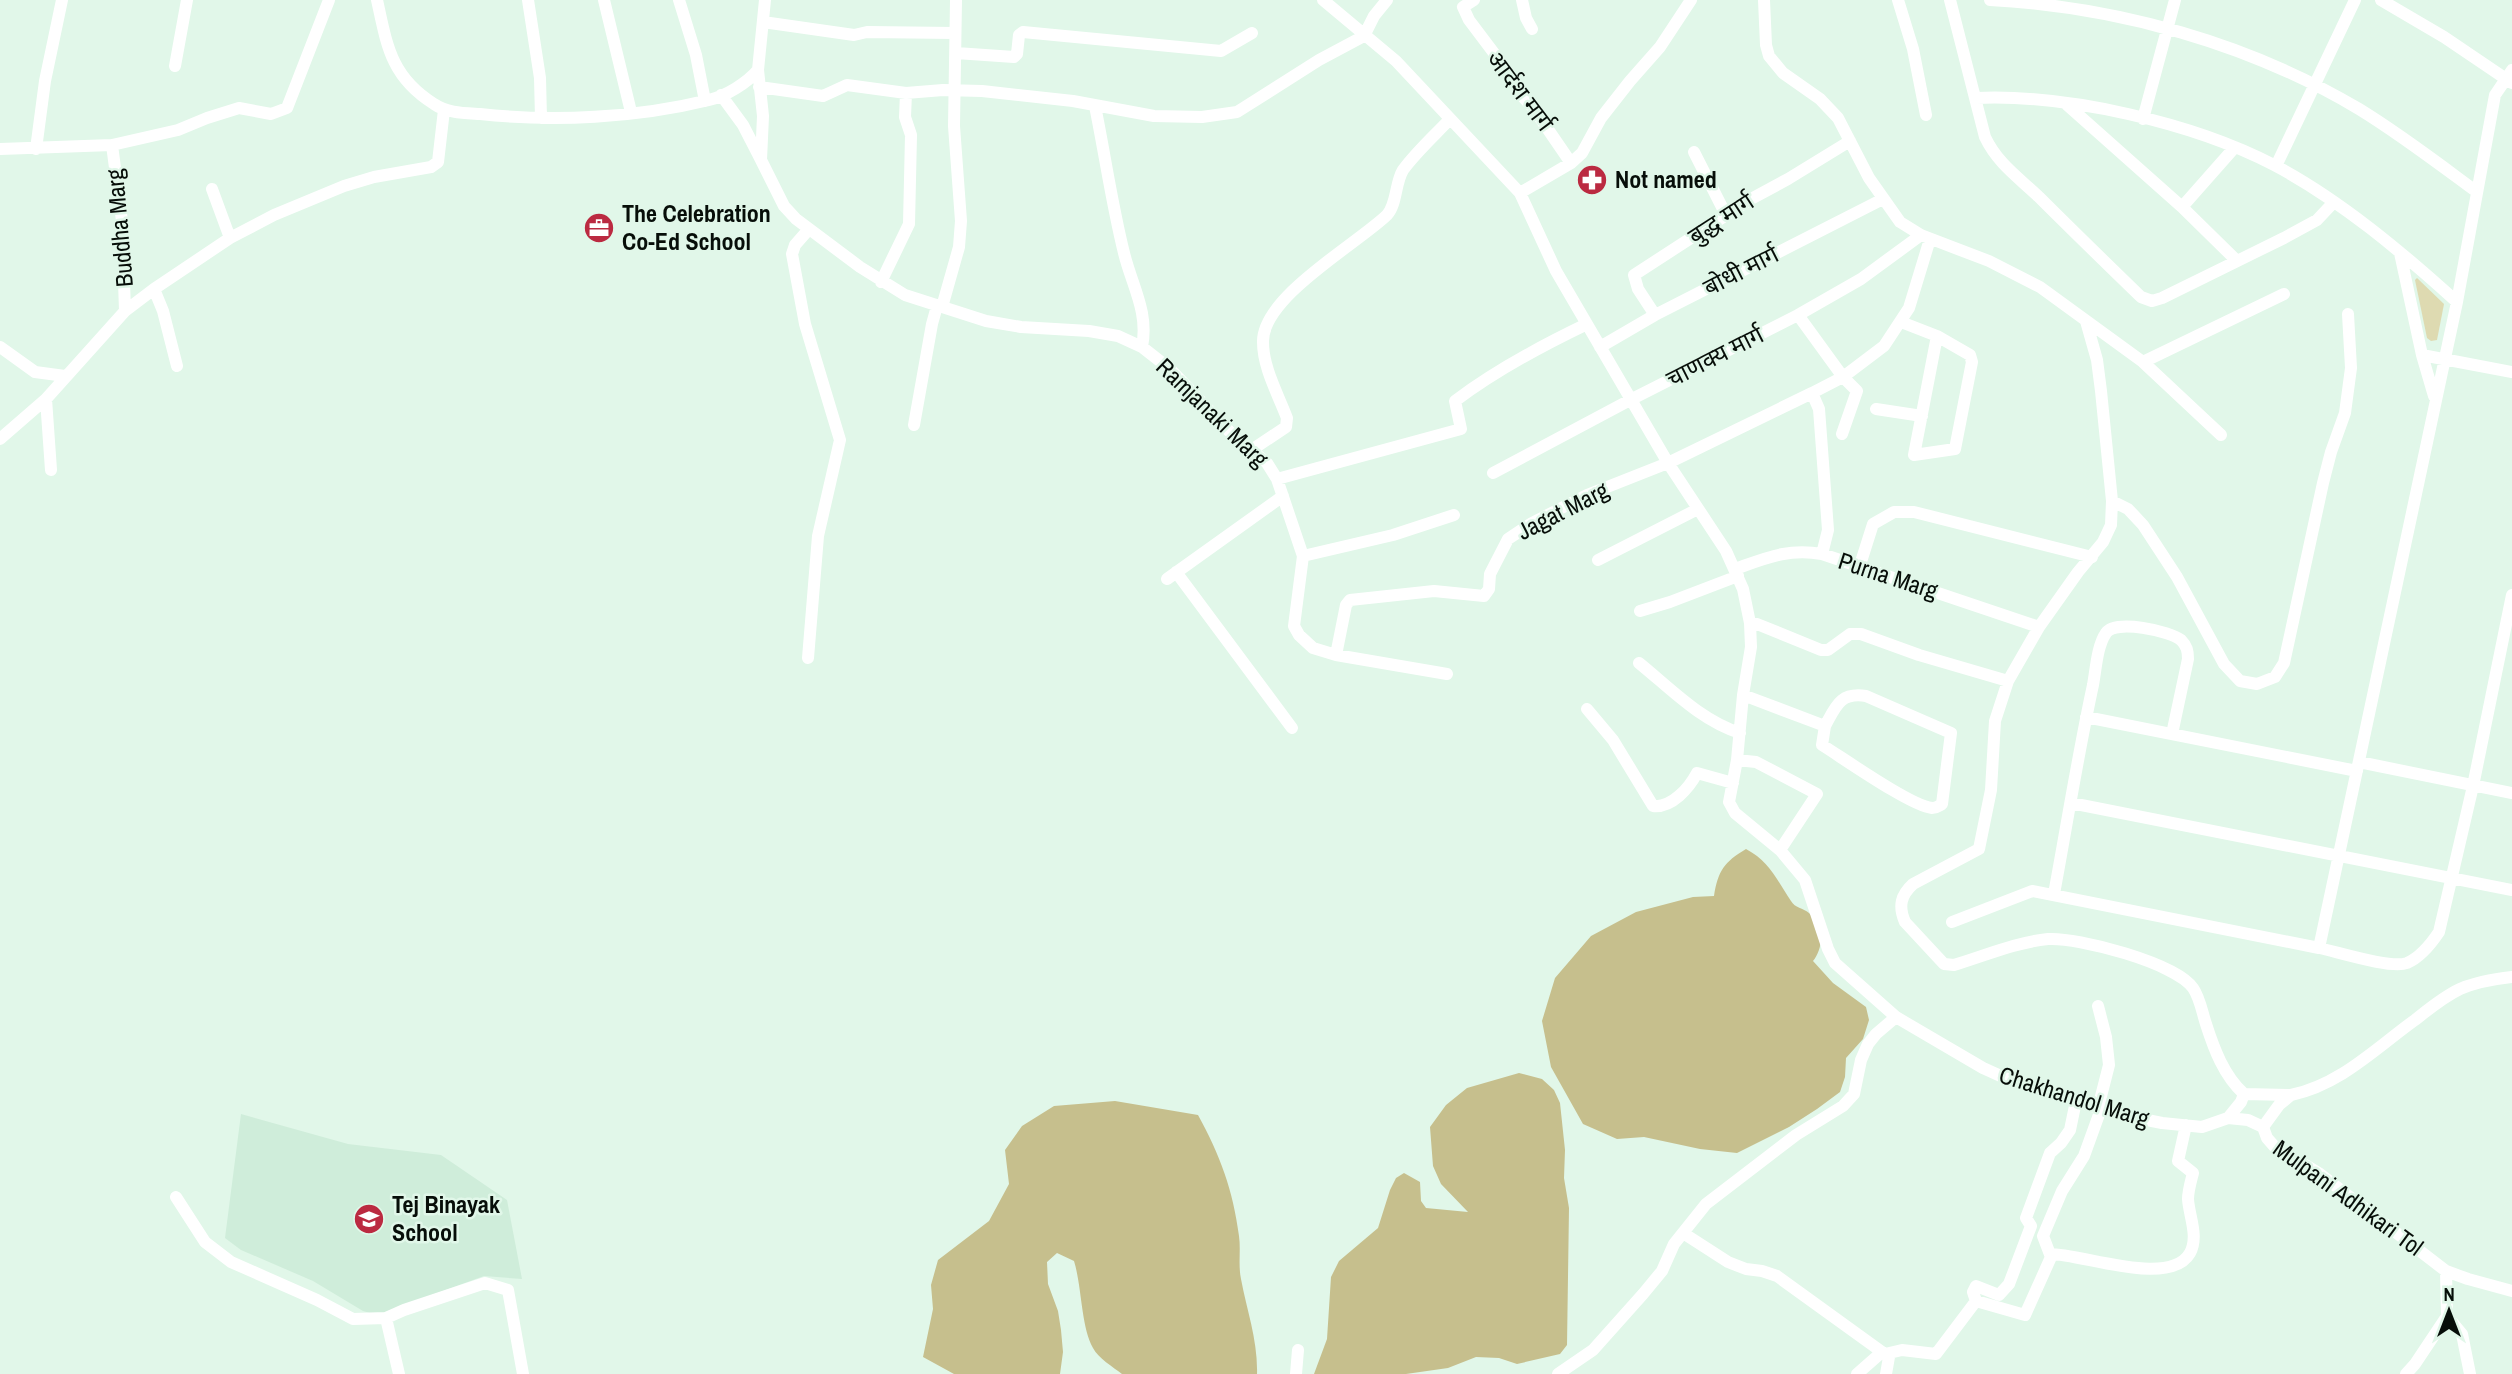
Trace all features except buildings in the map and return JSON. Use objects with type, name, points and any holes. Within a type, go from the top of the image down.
[{"type":"street","points":[[36,149],[45,81],[62,0]]},
{"type":"street","points":[[175,66],[187,0]]},
{"type":"street","points":[[0,149],[112,145],[178,130],[239,108],[271,114],[287,108],[329,0]]},
{"type":"street","points":[[377,0],[391,58],[405,80],[444,110],[541,118],[631,112],[705,101],[751,79],[758,70]]},
{"type":"street","points":[[528,0],[540,78],[541,118]]},
{"type":"street","points":[[604,0],[631,112]]},
{"type":"street","points":[[679,0],[696,55],[705,101]]},
{"type":"street","name":"Ramjanaki Marg","points":[[765,0],[758,70],[763,116],[761,160],[784,206],[809,229],[881,282],[905,295],[986,321],[1021,327],[1089,331],[1118,336],[1142,347],[1170,369],[1228,431],[1267,463],[1277,479],[1303,556],[1294,608],[1294,626],[1299,635],[1313,648],[1336,655],[1447,674]]},
{"type":"street","points":[[914,425],[932,324],[959,247],[961,220],[953,89],[956,0]]},
{"type":"street","name":"Chakhandol Marg","points":[[1323,0],[1396,61],[1520,193],[1556,271],[1668,463],[1736,572],[1750,623],[1751,647],[1729,802],[1735,813],[1780,850],[1805,880],[1835,964],[1896,1017],[1983,1068],[2014,1082],[2117,1114],[2202,1127],[2228,1118]]},
{"type":"street","points":[[759,87],[823,96],[847,85],[905,93],[953,89],[1036,96],[1154,116],[1202,117],[1237,112],[1319,60],[1364,36],[1374,16],[1387,0]]},
{"type":"street","name":"आर्दश मार्ग","points":[[1474,0],[1463,7],[1469,20],[1571,163]]},
{"type":"street","points":[[1522,0],[1531,20]]},
{"type":"street","points":[[1520,193],[1583,153],[1601,118],[1660,47],[1690,0]]},
{"type":"street","points":[[1764,0],[1769,56],[1783,73],[1829,108],[1883,199],[1900,222],[1925,237],[2015,273],[2049,292],[2143,362],[2221,435]]},
{"type":"street","points":[[1898,0],[1913,49],[1926,115]]},
{"type":"street","points":[[1950,0],[1985,137],[1993,154],[2141,297],[2151,302],[2162,298],[2316,220],[2333,203]]},
{"type":"street","points":[[1990,0],[2089,10],[2168,29],[2245,54],[2315,85],[2361,110],[2477,192]]},
{"type":"street","points":[[2143,119],[2175,0]]},
{"type":"street","points":[[2276,166],[2355,0]]},
{"type":"street","points":[[2319,948],[2457,302],[2495,95],[2510,77],[2381,0]]},
{"type":"street","points":[[763,22],[854,35],[867,32],[955,33]]},
{"type":"street","points":[[956,53],[1014,57],[1017,54],[1019,35],[1023,32],[1221,51],[1252,33]]},
{"type":"street","points":[[881,282],[909,224],[911,135],[905,117],[905,93]]},
{"type":"street","points":[[721,95],[743,125],[761,160]]},
{"type":"street","points":[[1976,98],[2028,98],[2064,102],[2143,119],[2235,147],[2276,166],[2333,203],[2400,253],[2457,302]]},
{"type":"street","points":[[2064,102],[2182,207],[2237,261]]},
{"type":"street","points":[[1095,106],[1125,255],[1139,298],[1145,330],[1142,347]]},
{"type":"street","points":[[0,439],[46,399],[125,311],[230,237],[274,215],[344,186],[374,177],[431,167],[438,162],[444,110]]},
{"type":"street","points":[[1253,450],[1286,427],[1287,418],[1266,364],[1262,341],[1272,316],[1320,266],[1390,212],[1403,171],[1450,119]]},
{"type":"street","name":"बुद्ध मार्ग","points":[[1655,315],[1638,289],[1634,275],[1726,215],[1850,141]]},
{"type":"street","name":"Buddha Marg","points":[[112,145],[122,220],[125,311]]},
{"type":"street","points":[[2182,207],[2235,147]]},
{"type":"street","points":[[1694,152],[1726,215]]},
{"type":"street","points":[[212,189],[230,237]]},
{"type":"street","name":"बोधी मार्ग","points":[[1600,347],[1655,315],[1774,253],[1829,229],[1883,199]]},
{"type":"street","points":[[808,658],[818,536],[839,440],[805,324],[792,254],[795,245],[809,229]]},
{"type":"street","name":"चाणक्य मार्ग","points":[[1493,473],[1798,315],[1861,279],[1925,237]]},
{"type":"street","name":"Jagat Marg","points":[[1336,655],[1346,605],[1350,600],[1434,591],[1484,596],[1489,589],[1490,574],[1508,539],[1532,523],[1587,495],[1668,463],[1843,377],[1884,346],[1901,322],[1909,308],[1925,237]]},
{"type":"street","points":[[2400,253],[2422,355],[2435,398]]},
{"type":"street","points":[[154,289],[163,311],[177,366]]},
{"type":"street","points":[[2143,362],[2284,294]]},
{"type":"street","points":[[2112,501],[2128,509],[2143,525],[2177,577],[2224,664],[2232,673],[2240,681],[2257,684],[2275,677],[2284,663],[2323,482],[2346,413],[2351,368],[2348,314]]},
{"type":"street","points":[[1798,315],[1843,377],[1857,391],[1842,434]]},
{"type":"street","points":[[2086,321],[2101,391],[2112,501],[2111,525],[2091,557],[2039,626],[2008,681],[1995,721],[1991,790],[1979,849],[1913,884],[1904,892],[1901,906],[1905,922],[1944,964],[1954,965],[2051,939],[2146,959],[2170,970],[2185,979],[2194,989],[2226,1072],[2244,1094],[2291,1095],[2321,1087],[2344,1074],[2441,1000],[2460,989],[2488,980],[2512,977]]},
{"type":"street","points":[[1901,322],[1937,336],[1970,355],[1972,362],[1955,450],[1914,455],[1937,336]]},
{"type":"street","points":[[1277,479],[1461,429],[1455,401],[1493,374],[1539,347],[1587,324]]},
{"type":"street","points":[[0,347],[35,372],[65,376]]},
{"type":"street","points":[[2422,355],[2512,372]]},
{"type":"street","points":[[1812,393],[1819,409],[1829,530],[1822,554]]},
{"type":"street","points":[[46,399],[51,470]]},
{"type":"street","points":[[1876,409],[1922,416]]},
{"type":"street","points":[[1283,496],[1171,576],[1292,728]]},
{"type":"street","points":[[1598,561],[1698,509]]},
{"type":"street","points":[[1860,565],[1873,524],[1894,512],[1914,512],[2091,557]]},
{"type":"street","points":[[1303,556],[1393,536],[1454,515]]},
{"type":"street","name":"Purna Marg","points":[[1640,611],[1670,602],[1782,552],[1804,551],[1860,565],[2039,626]]},
{"type":"street","points":[[1952,922],[2032,891],[2393,965],[2407,963],[2429,948],[2439,932],[2473,786],[2512,595]]},
{"type":"street","points":[[1750,623],[1821,650],[1828,650],[1850,634],[1861,634],[1919,655],[2008,681]]},
{"type":"street","points":[[2054,894],[2086,717],[2105,634],[2117,625],[2174,636],[2183,641],[2188,649],[2172,734]]},
{"type":"street","points":[[1639,663],[1700,712],[1724,728],[1740,733]]},
{"type":"street","points":[[1855,694],[1866,696],[1951,733],[1942,804],[1930,808],[1910,800],[1822,745],[1825,726],[1837,703],[1855,694]]},
{"type":"street","points":[[1743,695],[1825,726]]},
{"type":"street","points":[[1587,709],[1613,740],[1653,806],[1660,807],[1677,798],[1697,773],[1733,783]]},
{"type":"street","points":[[2086,717],[2512,793]]},
{"type":"street","points":[[1737,760],[1756,762],[1818,794],[1780,850]]},
{"type":"street","points":[[2071,803],[2512,890]]},
{"type":"street","points":[[1976,1301],[2025,1315],[2051,1257],[2043,1236],[2062,1191],[2084,1156],[2100,1109],[2109,1065],[2106,1037],[2098,1006]]},
{"type":"street","points":[[1558,1374],[1593,1350],[1662,1271],[1674,1244],[1706,1204],[1796,1135],[1843,1106],[1854,1094],[1861,1060],[1868,1044],[1896,1017]]},
{"type":"street","points":[[2228,1118],[2244,1094]]},
{"type":"street","points":[[2228,1118],[2248,1119],[2263,1127],[2279,1105],[2291,1095]]},
{"type":"street","points":[[1976,1301],[1973,1292],[1976,1286],[1999,1295],[2008,1284],[2031,1226],[2026,1218],[2038,1182],[2050,1153],[2070,1129],[2076,1101]]},
{"type":"street","points":[[2050,1254],[2065,1254],[2141,1269],[2177,1265],[2190,1252],[2194,1230],[2188,1198],[2193,1173],[2178,1161],[2186,1125]]},
{"type":"street","name":"Mulpani Adhikari Tol","points":[[2263,1127],[2274,1146],[2320,1174],[2446,1270],[2447,1316]]},
{"type":"street","points":[[176,1197],[205,1242],[231,1262],[354,1319],[386,1318],[485,1283],[508,1290],[523,1374]]},
{"type":"street","points":[[1683,1233],[1728,1262],[1777,1276],[1889,1357],[1886,1374]]},
{"type":"street","points":[[2446,1270],[2512,1290]]},
{"type":"street","points":[[1857,1374],[1883,1353],[1902,1350],[1936,1354],[1976,1301]]},
{"type":"street","points":[[2406,1374],[2447,1316],[2462,1334],[2470,1374]]},
{"type":"street","points":[[386,1318],[399,1374]]},
{"type":"street","points":[[1296,1374],[1298,1350]]},
{"type":"shaded area","points":[[2417,278],[2444,304],[2437,340],[2431,341],[2427,338],[2415,280]]},
{"type":"shaded area","points":[[1746,849],[1767,865],[1793,903],[1814,918],[1820,930],[1821,943],[1813,961],[1833,983],[1866,1007],[1869,1020],[1863,1039],[1846,1058],[1845,1077],[1840,1092],[1789,1127],[1737,1153],[1700,1149],[1644,1137],[1617,1139],[1583,1124],[1551,1067],[1542,1021],[1555,978],[1591,936],[1636,912],[1693,897],[1714,896],[1723,868]]},
{"type":"shaded area","points":[[1519,1073],[1542,1079],[1554,1090],[1560,1103],[1565,1150],[1564,1178],[1569,1208],[1567,1345],[1560,1354],[1517,1364],[1499,1358],[1476,1357],[1448,1368],[1406,1374],[1314,1374],[1327,1339],[1331,1277],[1339,1261],[1378,1228],[1396,1178],[1404,1173],[1420,1182],[1421,1201],[1426,1208],[1468,1212],[1441,1184],[1433,1166],[1430,1127],[1446,1105],[1467,1088]]},
{"type":"shaded area","points":[[1115,1101],[1198,1115],[1206,1130],[1219,1159],[1233,1203],[1240,1241],[1240,1274],[1254,1338],[1257,1374],[1122,1374],[1095,1352],[1086,1329],[1074,1261],[1057,1253],[1047,1262],[1048,1284],[1058,1311],[1061,1330],[1063,1352],[1060,1374],[954,1374],[923,1357],[933,1309],[931,1285],[938,1260],[989,1221],[1009,1184],[1005,1150],[1022,1126],[1054,1106]]},
{"type":"shaded area","name":"Tej Binayak School","points":[[241,1114],[348,1144],[441,1155],[507,1200],[522,1279],[484,1276],[377,1315],[363,1311],[313,1281],[241,1250],[225,1238]]},
{"type":"place","name":"Not named","points":[[1592,180]]},
{"type":"place","name":"The Celebration Co-Ed School","points":[[599,228]]},
{"type":"place","name":"Tej Binayak School","points":[[369,1219]]}]
